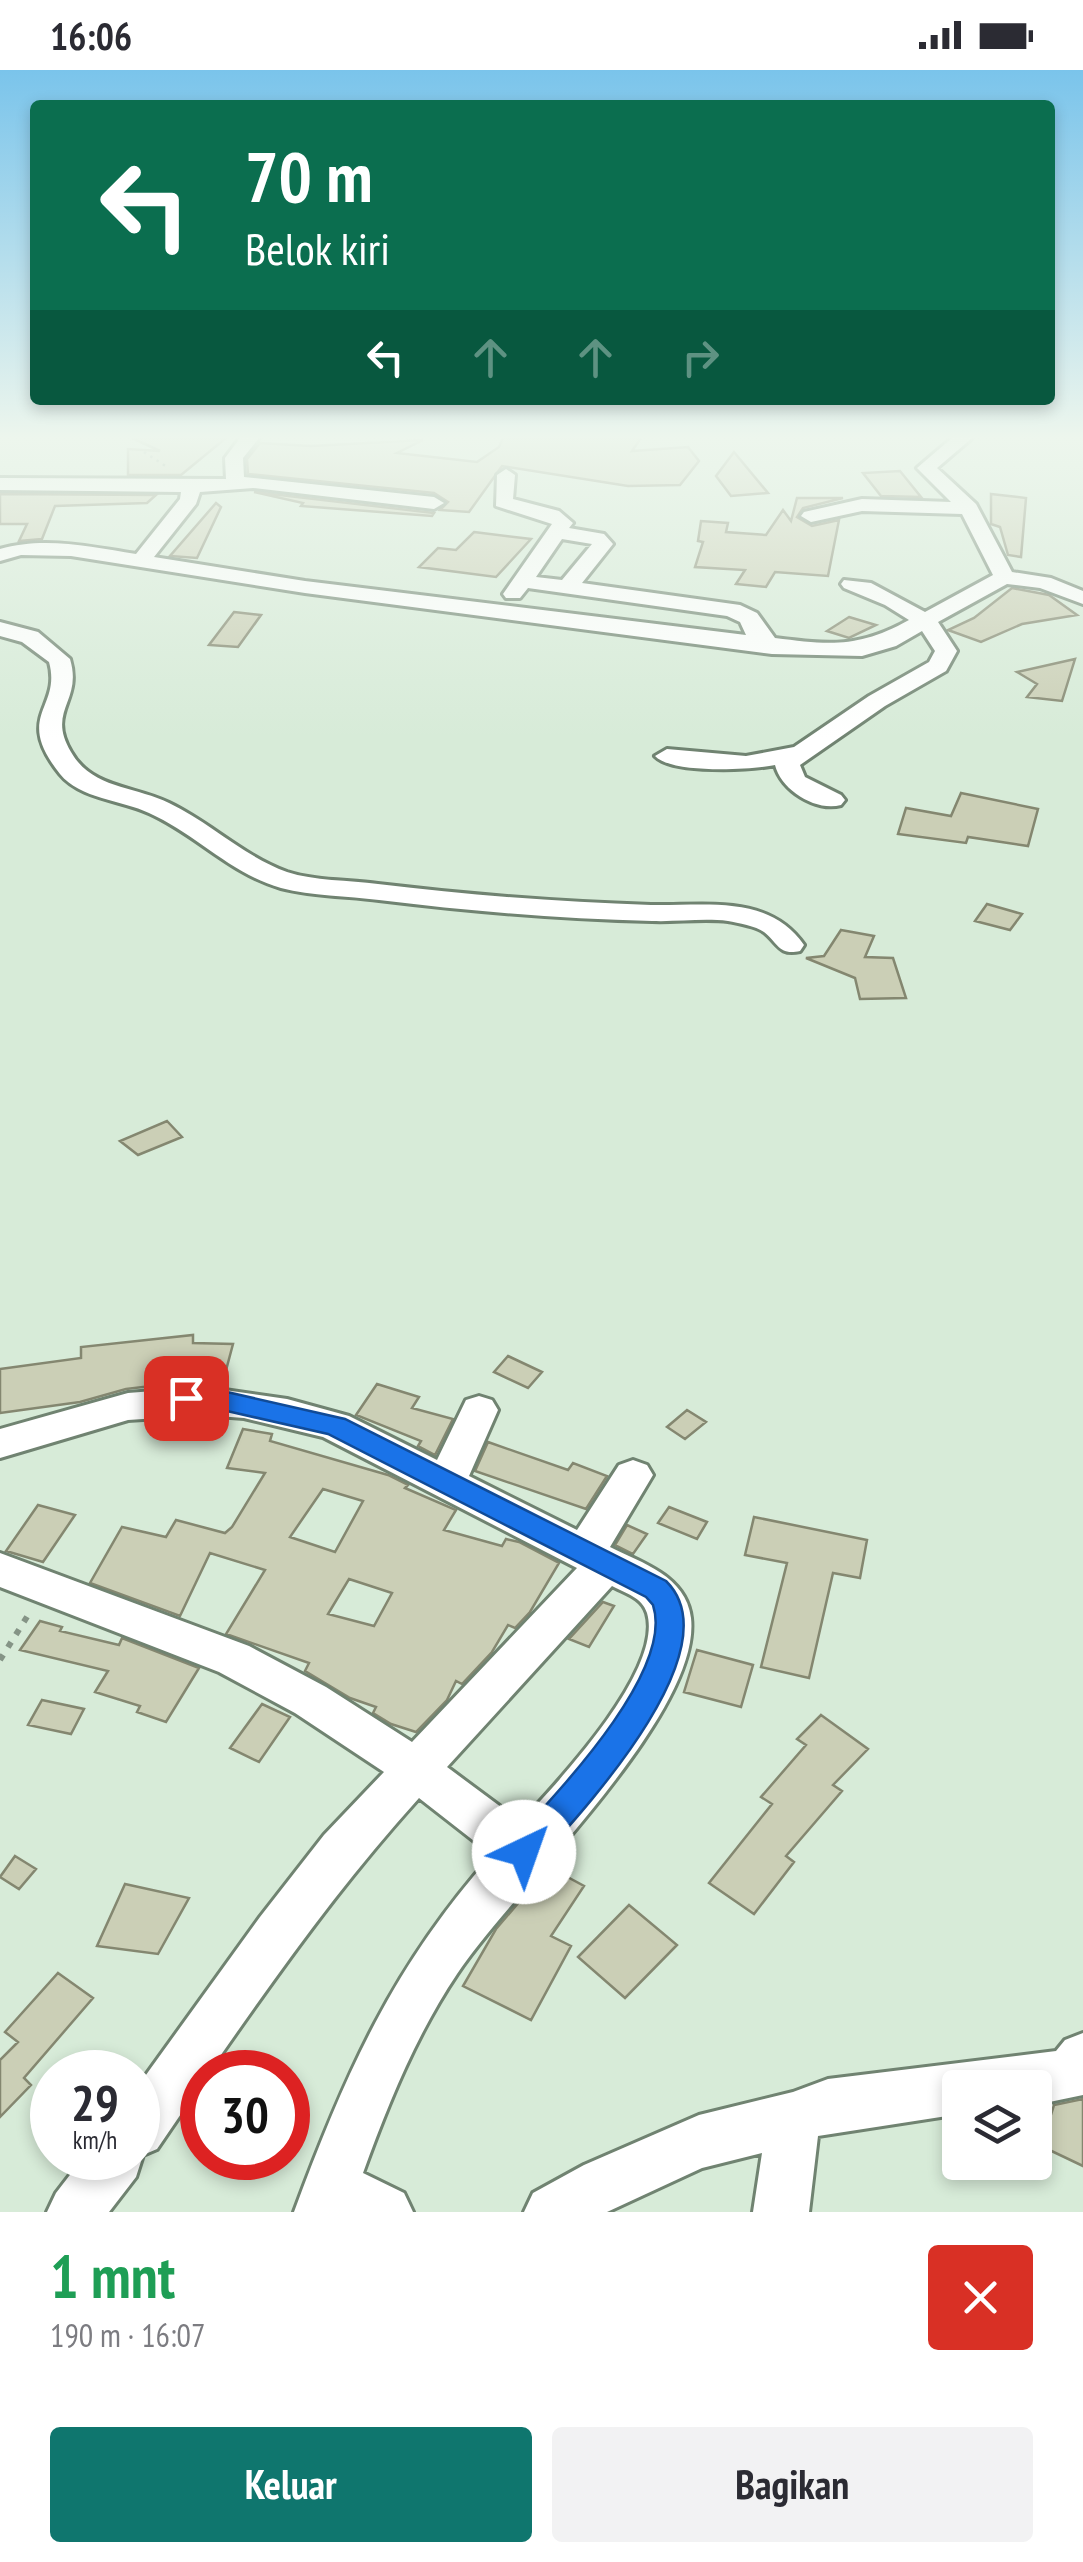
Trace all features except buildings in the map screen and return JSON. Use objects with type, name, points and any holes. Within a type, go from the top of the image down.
[{"type":"street","points":[[140,562],[159,538]]},
{"type":"street","points":[[502,610],[554,538]]},
{"type":"street","points":[[568,587],[603,544],[597,538]]},
{"type":"street","points":[[984,538],[1004,577]]},
{"type":"street","points":[[0,555],[37,548],[772,647],[862,648],[927,624],[1004,577],[1044,582],[1083,598]]},
{"type":"street","points":[[832,800],[793,782],[787,774],[787,763],[877,700],[938,666],[946,651],[943,639],[927,624],[852,589],[848,576]]},
{"type":"street","points":[[522,581],[732,610],[748,618],[753,629],[772,647]]},
{"type":"street","points":[[0,629],[30,637],[59,658],[63,690],[52,708],[49,724],[56,748],[72,772],[88,784],[160,808],[250,866],[274,876],[310,887],[469,903],[650,913],[728,913],[772,924],[790,945]]},
{"type":"street","points":[[667,756],[746,763],[796,754]]},
{"type":"street","points":[[0,1444],[82,1415],[186,1398],[214,1400],[335,1426],[596,1558],[664,1597],[670,1610],[668,1645],[642,1706],[587,1783],[524,1852],[428,1974],[387,2052],[326,2199],[385,2212]]},
{"type":"street","points":[[446,1483],[479,1410]]},
{"type":"street","points":[[160,2099],[341,1850],[418,1770],[596,1558],[634,1475]]},
{"type":"street","points":[[0,1569],[233,1659],[279,1682],[418,1770],[524,1852]]},
{"type":"street","points":[[1052,2077],[1070,2075],[1083,2058]]},
{"type":"street","points":[[552,2212],[603,2184],[698,2142],[794,2119],[828,2105],[942,2091]]},
{"type":"street","points":[[781,2212],[794,2119]]},
{"type":"street","points":[[76,2212],[100,2180]]},
{"type":"path","points":[[0,1660],[47,1590]]},
{"type":"route","points":[[186,1398],[227,1402],[335,1426],[656,1589],[664,1597],[670,1610],[668,1645],[642,1706],[587,1783],[524,1852]]}]
